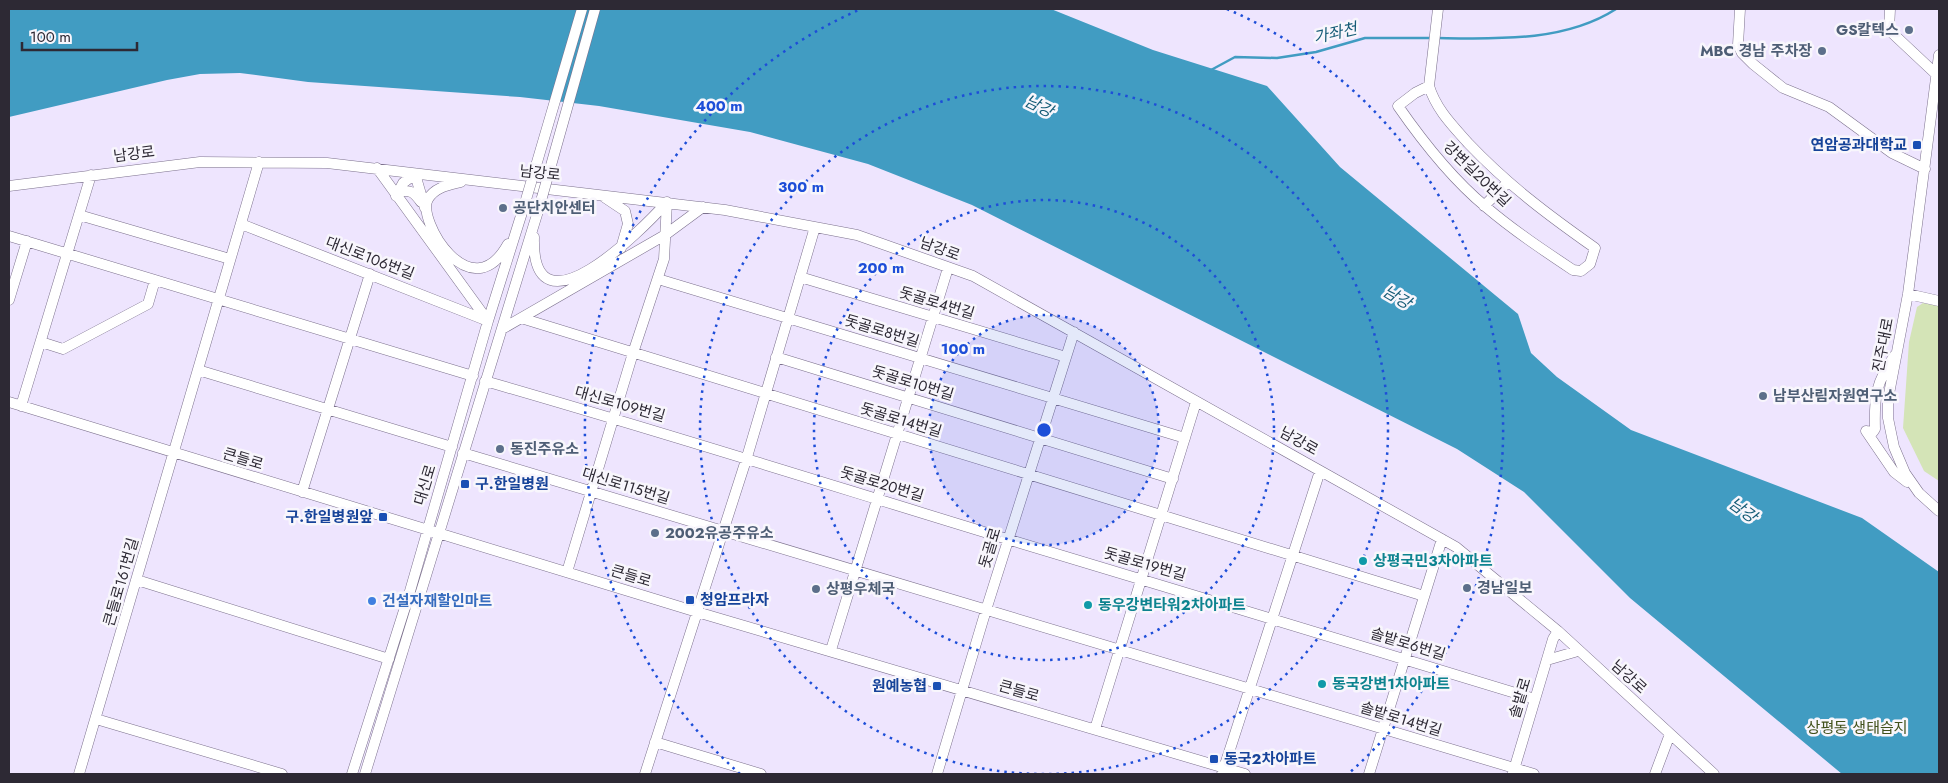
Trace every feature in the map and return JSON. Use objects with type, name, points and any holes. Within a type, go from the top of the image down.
[{"type":"street","name":"대신로","points":[[352,774],[389,660],[582,9]]},
{"type":"street","name":"대신로","points":[[364,774],[539,208],[594,9]]},
{"type":"street","points":[[1438,9],[1429,86],[1446,119],[1508,182],[1484,206]]},
{"type":"street","points":[[1740,9],[1737,39],[1740,51],[1783,88],[1829,107],[1892,153],[1925,170]]},
{"type":"street","points":[[1890,9],[1889,30],[1937,76]]},
{"type":"street","name":"진주대로","points":[[1939,55],[1936,109],[1925,170],[1908,294],[1888,398],[1888,418],[1898,460],[1917,490],[1939,511]]},
{"type":"street","name":"강변길20번길","points":[[1429,86],[1415,93],[1398,106],[1428,147],[1484,206],[1573,270],[1581,271],[1590,264],[1595,248],[1529,201],[1508,182]]},
{"type":"street","name":"남강로","points":[[9,186],[200,162],[327,163],[667,202],[857,235],[973,276],[1456,547],[1558,632],[1714,774]]},
{"type":"street","name":"큰들로161번길","points":[[79,774],[259,162]]},
{"type":"street","points":[[377,168],[488,321]]},
{"type":"street","points":[[397,194],[403,183],[415,174],[426,209],[428,224],[457,262],[473,269],[484,268],[501,255],[518,225]]},
{"type":"street","points":[[21,406],[91,175]]},
{"type":"street","points":[[426,209],[428,199],[442,187],[466,180]]},
{"type":"street","points":[[397,194],[407,190],[415,193],[426,209]]},
{"type":"street","points":[[599,194],[625,211],[628,224],[621,249]]},
{"type":"street","points":[[567,572],[633,353],[664,259],[667,202]]},
{"type":"street","points":[[534,224],[535,259],[545,276],[554,281],[563,282],[572,280],[621,249],[667,202]]},
{"type":"street","points":[[502,328],[665,235],[703,207]]},
{"type":"street","points":[[79,215],[230,259]]},
{"type":"street","name":"대신로106번길","points":[[241,224],[488,321]]},
{"type":"street","points":[[645,774],[746,458],[815,227]]},
{"type":"street","points":[[9,236],[473,376]]},
{"type":"street","points":[[9,300],[26,241]]},
{"type":"street","points":[[831,650],[948,268]]},
{"type":"street","points":[[302,492],[370,274]]},
{"type":"street","name":"돗골로4번길","points":[[800,277],[1066,357]]},
{"type":"street","name":"돗골로8번길","points":[[658,279],[1185,438]]},
{"type":"street","points":[[40,342],[63,349],[148,304],[155,280]]},
{"type":"street","points":[[1908,294],[1939,301]]},
{"type":"street","name":"돗골로14번길","points":[[521,318],[765,395],[1294,554],[1424,596]]},
{"type":"street","name":"돗골로","points":[[937,774],[986,610],[1074,332]]},
{"type":"street","points":[[1898,352],[1882,374],[1877,390],[1876,429],[1873,432],[1866,431],[1894,472],[1939,504]]},
{"type":"street","name":"돗골로10번길","points":[[776,357],[1173,479]]},
{"type":"street","points":[[198,370],[452,447]]},
{"type":"street","name":"대신로109번길","points":[[485,381],[746,458]]},
{"type":"street","name":"큰들로","points":[[9,402],[697,612],[1095,729],[1223,771],[1245,774]]},
{"type":"street","points":[[1095,729],[1196,402]]},
{"type":"street","name":"대신로115번길","points":[[463,453],[986,610]]},
{"type":"street","name":"돗골로20번길","points":[[746,458],[1008,540]]},
{"type":"street","points":[[1223,771],[1320,470]]},
{"type":"street","points":[[1369,774],[1442,539]]},
{"type":"street","name":"돗골로19번길","points":[[1008,540],[1273,618]]},
{"type":"street","points":[[137,580],[389,660]]},
{"type":"street","name":"솔밭로14번길","points":[[986,610],[1514,771],[1534,774]]},
{"type":"street","name":"솔밭로6번길","points":[[1273,618],[1535,699]]},
{"type":"street","name":"솔밭로","points":[[1514,771],[1547,660],[1558,632]]},
{"type":"street","points":[[1547,660],[1578,651]]},
{"type":"street","points":[[96,719],[282,774]]},
{"type":"street","points":[[1655,774],[1670,734]]},
{"type":"street","points":[[655,742],[761,774]]},
{"type":"green space","points":[[1923,303],[1939,306],[1939,481],[1924,471],[1903,428],[1909,342],[1917,307]]},
{"type":"water","name":"남강","points":[[9,9],[1051,9],[1153,50],[1267,86],[1340,167],[1518,314],[1531,353],[1557,377],[1631,430],[1862,518],[1939,572],[1939,774],[1842,774],[1630,598],[1524,492],[1457,449],[972,205],[868,164],[750,132],[599,106],[520,97],[308,82],[240,73],[200,74],[9,117]]},
{"type":"waterway","name":"가좌천","points":[[1438,38],[1484,39],[1553,33],[1575,28],[1596,20],[1616,9]]},
{"type":"waterway","name":"가좌천","points":[[1211,70],[1235,57],[1277,58],[1316,52],[1365,38],[1433,38]]},
{"type":"place","name":"GS칼텍스","points":[[1909,30]]},
{"type":"place","name":"MBC 경남 주차장","points":[[1822,51]]},
{"type":"place","name":"연암공과대학교","points":[[1917,145]]},
{"type":"place","name":"공단치안센터","points":[[503,208]]},
{"type":"place","name":"남부산림자원연구소","points":[[1763,396]]},
{"type":"place","name":"동진주유소","points":[[500,449]]},
{"type":"place","name":"구.한일병원","points":[[465,484]]},
{"type":"place","name":"구.한일병원앞","points":[[383,517]]},
{"type":"place","name":"2002유공주유소","points":[[655,533]]},
{"type":"place","name":"상평국민3차아파트","points":[[1363,561]]},
{"type":"place","name":"경남일보","points":[[1467,588]]},
{"type":"place","name":"상평우체국","points":[[816,589]]},
{"type":"place","name":"청암프라자","points":[[690,600]]},
{"type":"place","name":"건설자재할인마트","points":[[372,601]]},
{"type":"place","name":"동우강변타워2차아파트","points":[[1088,605]]},
{"type":"place","name":"동국강변1차아파트","points":[[1322,684]]},
{"type":"place","name":"원예농협","points":[[937,686]]},
{"type":"place","name":"동국2차아파트","points":[[1214,759]]},
{"type":"park label","name":"상평동 생태습지","points":[[1857,728]]}]
